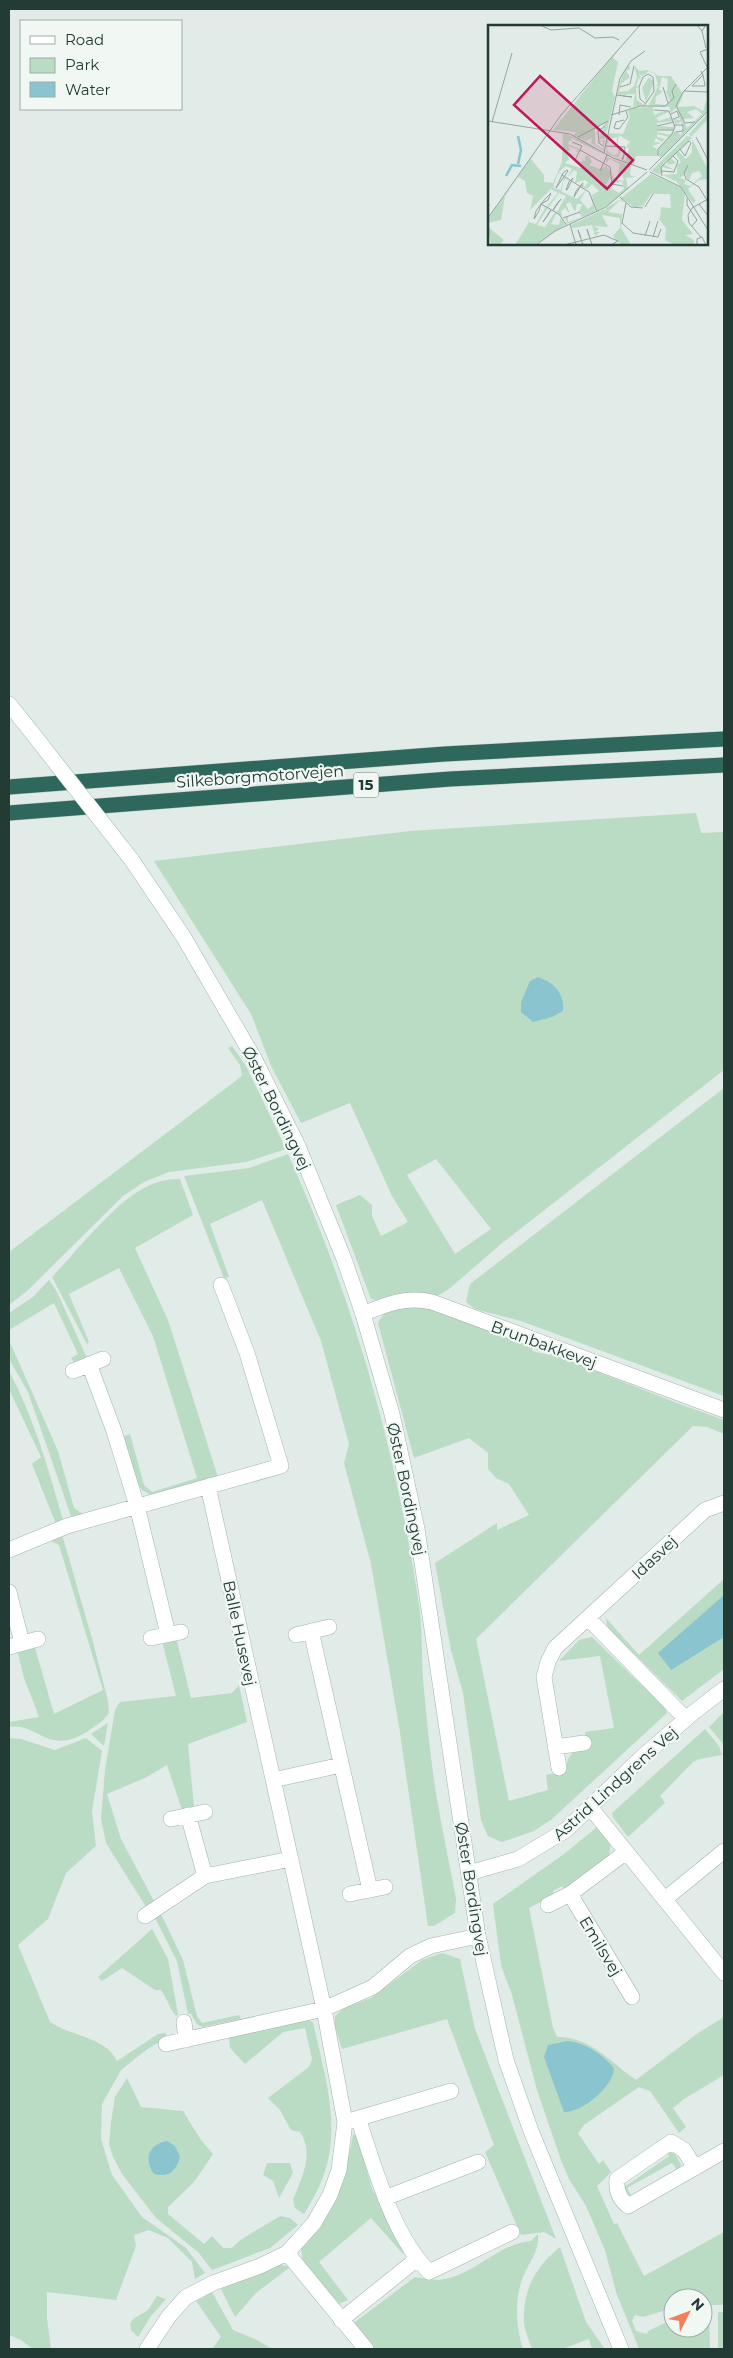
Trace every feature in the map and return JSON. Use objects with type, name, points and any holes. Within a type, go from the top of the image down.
[{"type":"highway","name":"Silkeborgmotorvejen","points":[[9,787],[435,754],[724,739]]},
{"type":"highway","name":"Silkeborgmotorvejen","points":[[9,813],[450,779],[724,765]]},
{"type":"street","name":"Øster Bordingvej","points":[[9,704],[131,859],[183,936],[255,1060],[298,1146],[344,1259],[363,1314],[392,1414],[417,1529],[478,1936],[506,2060],[531,2131],[621,2349]]},
{"type":"street","points":[[9,1550],[67,1526],[281,1466],[248,1353],[221,1285]]},
{"type":"street","name":"Brunbakkevej","points":[[363,1314],[394,1302],[419,1299],[432,1302],[724,1410]]},
{"type":"street","points":[[73,1371],[103,1359]]},
{"type":"street","points":[[89,1364],[114,1431],[174,1633],[150,1638]]},
{"type":"street","name":"Balle Husevej","points":[[208,1486],[324,2009],[352,2120],[385,2198],[417,2259]]},
{"type":"street","name":"Idasvej","points":[[558,1768],[544,1677],[548,1662],[555,1648],[705,1510],[724,1503]]},
{"type":"street","points":[[9,1592],[16,1645],[38,1639]]},
{"type":"street","points":[[588,1618],[676,1706],[686,1719]]},
{"type":"street","points":[[296,1635],[329,1627]]},
{"type":"street","points":[[310,1631],[370,1890]]},
{"type":"street","name":"Astrid Lindgrens Vej","points":[[469,1873],[518,1859],[566,1830],[686,1719],[724,1689]]},
{"type":"street","points":[[555,1747],[584,1742]]},
{"type":"street","points":[[273,1780],[341,1765]]},
{"type":"street","points":[[590,1807],[724,1973]]},
{"type":"street","points":[[171,1819],[205,1812]]},
{"type":"street","points":[[188,1815],[205,1876]]},
{"type":"street","points":[[665,1899],[724,1851]]},
{"type":"street","points":[[548,1905],[570,1894],[626,1852]]},
{"type":"street","points":[[146,1916],[205,1876],[291,1859]]},
{"type":"street","points":[[350,1894],[385,1886]]},
{"type":"street","name":"Emilsvej","points":[[570,1894],[632,1997]]},
{"type":"street","points":[[166,2044],[324,2009],[373,1987],[410,1956],[431,1946],[478,1936]]},
{"type":"street","points":[[184,2022],[186,2040]]},
{"type":"street","points":[[352,2120],[451,2091]]},
{"type":"street","name":"Balle Husevej","points":[[147,2349],[168,2316],[186,2297],[213,2283],[260,2266],[287,2253],[314,2223],[330,2195],[339,2170],[352,2120]]},
{"type":"street","points":[[695,2168],[684,2150],[671,2142],[616,2179],[616,2190],[628,2206],[695,2168],[724,2151]]},
{"type":"street","points":[[385,2198],[478,2162]]},
{"type":"street","points":[[341,2320],[417,2259],[429,2272],[512,2232]]},
{"type":"street","points":[[287,2253],[366,2349]]},
{"type":"green space","points":[[696,813],[701,833],[724,832],[724,1070],[501,1244],[449,1289],[436,1297],[380,1301],[371,1299],[336,1205],[360,1195],[372,1205],[372,1216],[381,1236],[408,1222],[392,1196],[350,1103],[301,1123],[272,1068],[251,1014],[154,861],[410,831]],"holes":[[[436,1159],[491,1229],[455,1254],[407,1175]]]},
{"type":"green space","points":[[232,1046],[246,1066],[286,1149],[246,1162],[169,1172],[144,1182],[123,1196],[27,1291],[9,1305],[9,1252],[242,1076],[240,1065],[228,1048]]},
{"type":"green space","points":[[724,1088],[724,1396],[521,1321],[475,1309],[466,1302],[470,1284]]},
{"type":"green space","points":[[288,1154],[333,1263],[352,1319],[385,1432],[409,1547],[419,1605],[423,1679],[432,1769],[456,1899],[455,1913],[434,1926],[428,1926],[399,1726],[371,1564],[344,1463],[349,1444],[321,1341],[262,1200],[210,1224],[229,1277],[224,1278],[184,1176],[249,1168]]},
{"type":"green space","points":[[180,1179],[193,1215],[135,1248],[168,1320],[218,1477],[151,1495],[142,1490],[138,1484],[123,1437],[130,1434],[144,1485],[152,1492],[197,1478],[153,1336],[119,1268],[69,1294],[89,1342],[87,1344],[52,1277],[98,1226],[125,1201],[153,1184],[165,1180]]},
{"type":"green space","points":[[49,1280],[57,1292],[87,1358],[75,1364],[71,1358],[78,1354],[54,1303],[9,1330],[9,1313],[33,1297]]},
{"type":"green space","points":[[417,1306],[435,1308],[533,1347],[532,1351],[559,1357],[724,1420],[724,1434],[707,1427],[693,1426],[476,1639],[509,1801],[548,1790],[546,1775],[565,1771],[568,1759],[572,1753],[589,1748],[585,1732],[614,1728],[600,1656],[559,1661],[579,1640],[592,1637],[665,1708],[667,1713],[552,1819],[534,1831],[502,1842],[488,1836],[481,1820],[463,1693],[451,1650],[435,1563],[497,1523],[497,1530],[529,1515],[509,1484],[496,1478],[488,1469],[488,1453],[469,1438],[414,1458],[378,1323],[389,1311]]},
{"type":"green space","points":[[9,1340],[58,1451],[74,1508],[83,1514],[72,1519],[28,1392],[9,1359]]},
{"type":"green space","points":[[9,1371],[26,1407],[46,1464],[63,1521],[56,1524],[32,1464],[41,1457],[9,1389]]},
{"type":"green space","points":[[62,1534],[93,1642],[108,1701],[109,1713],[102,1721],[88,1731],[75,1738],[63,1741],[44,1737],[28,1729],[9,1727],[9,1722],[39,1717],[24,1678],[17,1649],[34,1644],[54,1714],[103,1690],[59,1545],[51,1541],[43,1542]]},
{"type":"green space","points":[[724,1579],[724,1669],[682,1701],[607,1627],[606,1618],[639,1655]]},
{"type":"green space","points":[[176,1637],[191,1698],[232,1693],[239,1685],[247,1722],[188,1744],[194,1806],[182,1810],[167,1765],[145,1778],[107,1794],[121,1839],[154,1901],[146,1907],[106,1843],[101,1819],[105,1770],[115,1710],[120,1702],[176,1696],[162,1641]]},
{"type":"green space","points":[[724,1712],[724,1745],[709,1727]]},
{"type":"green space","points":[[108,1723],[104,1746],[91,1734]]},
{"type":"green space","points":[[705,1729],[719,1746],[722,1755],[693,1762],[660,1796],[665,1803],[628,1837],[612,1813]]},
{"type":"green space","points":[[9,1738],[21,1739],[55,1750],[86,1738],[102,1751],[92,1811],[96,1846],[66,1873],[48,1919],[18,1945],[50,2022],[58,2027],[105,2047],[117,2061],[158,2034],[166,2033],[166,2038],[146,2050],[121,2070],[102,2104],[101,2139],[112,2175],[142,2217],[186,2248],[205,2273],[195,2279],[192,2262],[168,2238],[149,2230],[134,2235],[136,2246],[116,2300],[47,2292],[47,2318],[51,2349],[33,2349],[21,2340],[9,2335]]},
{"type":"green space","points":[[597,1827],[611,1842],[609,1856],[565,1890],[562,1886],[553,1891],[554,1895],[529,1908],[553,2028],[557,2037],[580,2041],[590,2046],[636,2080],[698,2033],[724,2017],[724,2075],[684,2099],[673,2108],[686,2127],[679,2133],[650,2091],[639,2087],[584,2125],[578,2133],[599,2164],[603,2160],[611,2172],[597,2186],[614,2224],[617,2223],[644,2276],[724,2232],[724,2305],[713,2305],[713,2288],[663,2288],[663,2311],[643,2317],[635,2315],[632,2321],[636,2331],[647,2334],[648,2331],[663,2324],[663,2338],[710,2338],[710,2349],[639,2349],[616,2292],[605,2250],[586,2206],[569,2179],[537,2090],[512,1995],[501,1965],[493,1904],[564,1854]]},
{"type":"green space","points":[[160,1912],[183,1960],[197,2016],[202,2023],[239,2015],[241,2019],[202,2027],[197,2024],[191,2014],[188,2014],[177,1961],[154,1916]]},
{"type":"green space","points":[[152,1929],[168,1959],[178,2014],[176,2016],[161,1990],[155,1990],[122,1968],[102,1981],[98,1977]]},
{"type":"green space","points":[[442,1953],[460,1959],[475,2029],[556,2239],[544,2232],[521,2235],[485,2152],[494,2145],[447,2019],[342,2049],[335,2027],[335,2016],[344,2008],[371,1998],[422,1960]]},
{"type":"green space","points":[[303,2018],[313,2022],[326,2080],[331,2119],[331,2138],[323,2177],[304,2214],[295,2208],[293,2200],[305,2166],[306,2149],[304,2140],[300,2132],[291,2130],[280,2110],[268,2098],[309,2067],[312,2059],[305,2028],[283,2032],[245,2064],[230,2048],[229,2036]]},
{"type":"green space","points":[[127,2078],[141,2107],[183,2111],[201,2140],[213,2154],[194,2182],[168,2207],[168,2214],[204,2244],[212,2236],[223,2248],[232,2248],[280,2216],[290,2218],[298,2225],[270,2248],[212,2270],[198,2252],[156,2218],[122,2174],[113,2157],[109,2144],[115,2097]]},
{"type":"green space","points":[[353,2134],[357,2136],[372,2189],[407,2250],[403,2254],[371,2218],[319,2262],[348,2300],[336,2305],[303,2263],[301,2248],[320,2223],[335,2195],[346,2165]]},
{"type":"green space","points":[[671,2152],[676,2155],[681,2165],[677,2170],[672,2163],[627,2188],[631,2195],[629,2197],[622,2188],[625,2182],[626,2186],[669,2156],[667,2153]]},
{"type":"green space","points":[[267,2163],[290,2163],[293,2173],[279,2198],[273,2181],[263,2175]]},
{"type":"green space","points":[[538,2234],[536,2251],[523,2277],[518,2294],[518,2322],[523,2349],[372,2349],[351,2325],[415,2277],[439,2280],[451,2278],[507,2248],[531,2241]]},
{"type":"green space","points":[[560,2247],[586,2322],[605,2349],[592,2349],[589,2339],[562,2349],[532,2349],[524,2323],[525,2300],[532,2280],[544,2262]]},
{"type":"green space","points":[[277,2264],[290,2267],[256,2293],[235,2317],[221,2289]]},
{"type":"green space","points":[[212,2292],[233,2330],[257,2340],[272,2349],[212,2349],[221,2337],[196,2301]]},
{"type":"green space","points":[[157,2296],[166,2299],[151,2316],[138,2337],[131,2330],[130,2324],[133,2319],[148,2310]]},
{"type":"green space","points":[[718,2312],[724,2312],[724,2349],[718,2349]]},
{"type":"water","points":[[538,977],[553,985],[560,994],[563,1011],[552,1017],[533,1022],[521,1012],[521,1002],[530,981]]},
{"type":"water","points":[[724,1595],[724,1637],[671,1670],[658,1653]]},
{"type":"water","points":[[567,2041],[581,2044],[593,2050],[614,2068],[609,2083],[596,2097],[579,2108],[564,2112],[544,2057],[548,2045]]},
{"type":"water","points":[[167,2141],[175,2146],[180,2157],[174,2170],[168,2174],[154,2174],[149,2163],[150,2153],[156,2145]]}]
